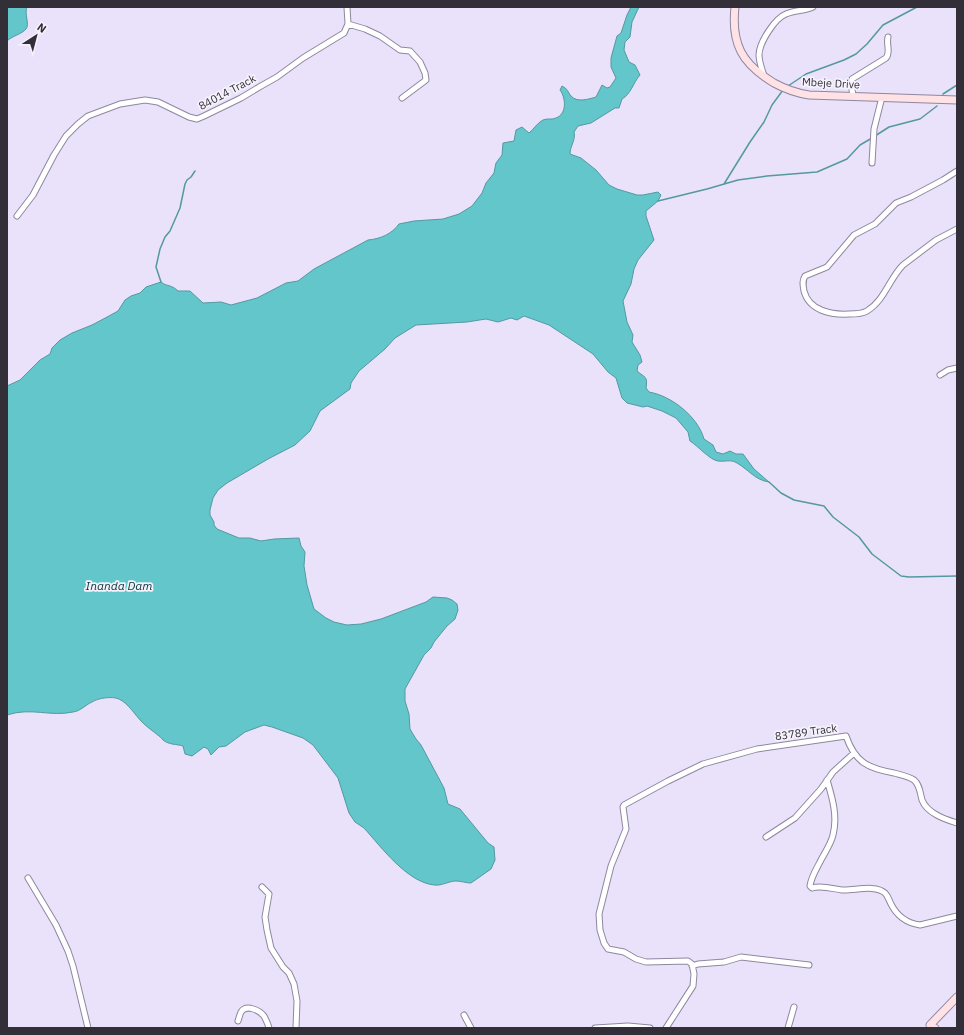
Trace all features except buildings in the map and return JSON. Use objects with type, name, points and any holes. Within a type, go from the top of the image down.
[{"type":"street","points":[[347,7],[348,24],[365,28],[380,36],[400,50],[410,51],[420,62],[425,73],[426,80],[402,98]]},
{"type":"street","name":"Mbeje Drive","points":[[735,7],[735,34],[741,52],[751,66],[764,76],[790,91],[802,94],[957,100]]},
{"type":"street","points":[[764,76],[759,52],[767,34],[784,14],[813,7]]},
{"type":"street","name":"84014 Track","points":[[17,216],[33,195],[66,136],[88,116],[120,104],[145,100],[158,102],[189,117],[200,118],[241,98],[282,74],[303,58],[344,34],[348,24]]},
{"type":"street","points":[[853,96],[851,83],[852,79],[888,56],[888,37]]},
{"type":"street","points":[[872,163],[874,129],[882,97]]},
{"type":"street","points":[[957,171],[911,197],[896,203],[875,224],[854,235],[831,264],[824,269],[805,276],[803,281],[805,293],[811,303],[817,308],[828,313],[844,314],[862,313],[867,311],[883,297],[898,270],[903,265],[936,240],[957,229]]},
{"type":"street","points":[[940,375],[948,370],[957,368]]},
{"type":"street","name":"83789 Track","points":[[692,966],[691,962],[688,961],[656,963],[642,961],[624,952],[608,949],[604,943],[599,919],[600,907],[611,866],[626,826],[623,807],[628,802],[668,780],[703,764],[757,749],[846,736],[854,753],[862,762],[868,766],[912,779],[919,788],[923,801],[928,809],[957,823]]},
{"type":"street","points":[[766,837],[795,818],[838,766],[854,753]]},
{"type":"street","points":[[827,780],[834,811],[834,828],[829,845],[810,884],[812,888],[832,888],[844,890],[865,888],[877,890],[885,893],[901,918],[906,922],[914,924],[920,925],[957,916]]},
{"type":"street","points":[[28,878],[64,941],[73,966],[88,1028]]},
{"type":"street","points":[[262,887],[269,894],[265,917],[272,948],[283,967],[289,973],[294,984],[297,1006],[296,1028]]},
{"type":"street","points":[[666,1028],[693,986],[694,974],[692,966],[698,964],[724,962],[741,957],[809,965]]},
{"type":"street","points":[[930,1027],[957,997]]},
{"type":"street","points":[[788,1028],[794,1007]]},
{"type":"street","points":[[238,1021],[243,1010],[252,1008],[261,1013],[269,1028]]},
{"type":"street","points":[[464,1015],[470,1028]]},
{"type":"street","points":[[595,1028],[622,1026],[642,1026],[650,1028]]},
{"type":"water","points":[[7,7],[27,7],[27,27],[20,34],[7,41]]},
{"type":"water","name":"Inanda Dam","points":[[631,7],[639,7],[632,22],[630,37],[625,42],[624,50],[629,62],[635,65],[640,75],[628,94],[622,99],[619,108],[615,108],[591,123],[578,126],[574,132],[570,154],[581,158],[596,170],[609,185],[617,189],[637,195],[658,192],[661,195],[658,201],[646,211],[646,216],[654,240],[638,260],[634,269],[631,284],[623,301],[627,322],[633,335],[632,342],[640,355],[642,362],[638,365],[637,371],[646,379],[646,388],[649,392],[658,394],[675,403],[690,416],[701,431],[704,439],[713,445],[716,452],[723,454],[730,451],[736,454],[743,454],[754,469],[769,482],[756,477],[735,462],[718,461],[711,458],[690,441],[688,432],[676,418],[647,406],[643,407],[627,403],[622,398],[616,378],[608,372],[593,354],[549,325],[524,316],[517,320],[511,318],[498,322],[486,319],[467,322],[416,325],[395,338],[385,349],[359,371],[351,383],[350,389],[320,411],[310,431],[295,445],[268,459],[227,483],[218,490],[213,498],[210,510],[210,515],[217,529],[239,538],[250,538],[261,541],[299,538],[301,546],[305,552],[304,566],[307,585],[314,609],[334,622],[347,625],[361,624],[381,619],[426,602],[433,597],[447,598],[457,604],[458,610],[455,619],[447,626],[424,655],[405,689],[405,701],[409,714],[410,729],[421,745],[444,788],[448,804],[460,809],[488,843],[494,847],[495,860],[491,869],[471,883],[456,881],[434,885],[424,883],[414,878],[387,854],[364,828],[355,822],[349,813],[338,778],[313,745],[303,738],[272,727],[264,725],[245,732],[226,746],[219,747],[211,755],[208,749],[204,747],[192,756],[185,754],[183,746],[165,742],[148,728],[126,704],[116,698],[98,699],[73,712],[24,712],[7,715],[7,386],[20,380],[40,360],[50,354],[52,348],[60,340],[118,311],[125,300],[140,293],[146,287],[161,282],[178,291],[190,291],[203,303],[221,302],[231,305],[257,298],[286,283],[298,281],[314,269],[368,240],[381,237],[389,233],[399,224],[414,221],[443,219],[459,214],[472,206],[482,193],[486,183],[494,173],[496,163],[502,155],[503,143],[514,141],[516,130],[522,127],[529,133],[541,121],[560,116],[564,109],[564,101],[560,90],[562,86],[571,96],[580,100],[596,97],[602,85],[607,88],[610,87],[616,78],[611,67],[611,58],[617,36],[621,33]]},
{"type":"waterway","points":[[788,86],[806,74],[856,54],[867,44],[883,25],[917,7]]},
{"type":"waterway","points":[[943,94],[957,85]]},
{"type":"waterway","points":[[724,184],[764,122],[772,105],[783,90]]},
{"type":"waterway","points":[[875,136],[889,127],[920,119],[937,106]]},
{"type":"waterway","points":[[658,201],[738,180],[817,172],[847,159],[860,145],[872,138]]},
{"type":"waterway","points":[[161,282],[156,267],[160,249],[180,208],[185,184],[195,171]]},
{"type":"waterway","points":[[769,482],[781,493],[794,500],[824,506],[833,517],[859,537],[872,554],[901,576],[957,576]]}]
